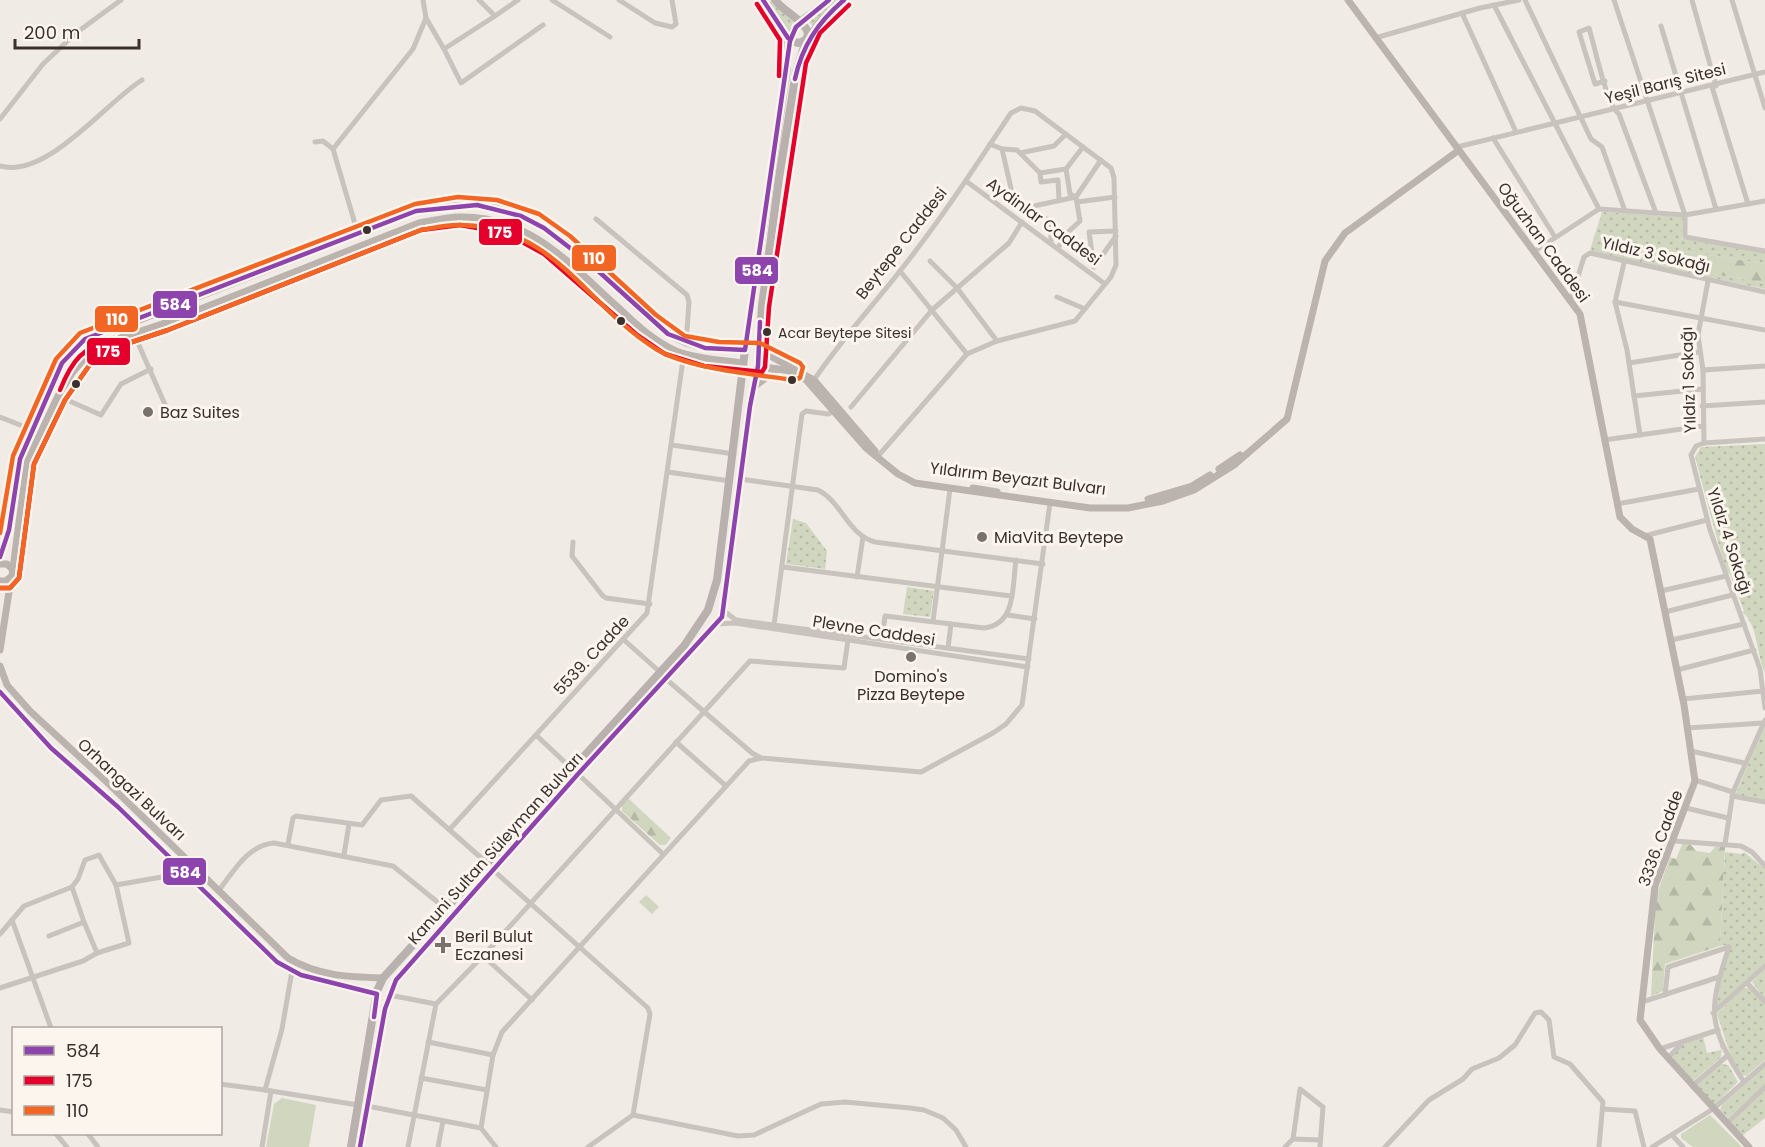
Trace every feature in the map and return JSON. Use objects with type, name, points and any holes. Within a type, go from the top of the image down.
[{"type":"main road","points":[[763,0],[788,38],[796,44],[807,39],[807,29],[800,21],[785,12],[775,0]]},
{"type":"main road","points":[[788,38],[800,21],[829,0]]},
{"type":"main road","name":"Kanuni Sultan Süleyman Bulvarı","points":[[351,1147],[377,994],[383,978],[574,771],[666,679],[716,624],[724,611],[740,479],[758,366],[762,306],[796,72],[807,39],[821,20],[844,0]]},
{"type":"main road","name":"Oğuzhan Caddesi","points":[[1348,0],[1571,299],[1582,323],[1603,440],[1620,517]]},
{"type":"main road","name":"Kanuni Sultan Süleyman Bulvarı","points":[[360,1147],[389,994],[393,986],[405,969],[494,870],[574,771],[689,640],[707,612],[716,586],[734,454],[743,363],[785,80],[788,38]]},
{"type":"main road","name":"Yıldırım Beyazıt Bulvarı","points":[[758,366],[795,371],[812,384],[866,448],[898,474],[915,483],[1050,501],[1127,504],[1159,497],[1192,486],[1236,458],[1283,416],[1322,260],[1342,232],[1458,149]]},
{"type":"main road","points":[[0,557],[9,530],[20,459],[66,356],[74,348],[85,339],[127,326],[416,211],[458,204],[496,207],[536,221],[565,242],[651,321],[686,344],[718,350],[759,350]]},
{"type":"main road","points":[[0,650],[27,462],[58,396],[86,357],[111,341],[419,223],[459,217],[494,220],[530,233],[556,251],[643,331],[661,343],[684,353],[758,366]]},
{"type":"main road","points":[[538,238],[546,229]]},
{"type":"main road","points":[[74,348],[82,349],[86,357]]},
{"type":"main road","name":"Yıldırım Beyazıt Bulvarı","points":[[759,350],[814,380],[879,454],[913,477],[1050,501]]},
{"type":"main road","points":[[66,356],[68,362],[78,366]]},
{"type":"main road","points":[[754,387],[777,369]]},
{"type":"main road","name":"3336. Cadde","points":[[1620,517],[1632,529],[1650,539],[1683,699],[1695,780],[1655,886],[1641,1025],[1692,1086],[1749,1147]]},
{"type":"main road","points":[[0,564],[6,564],[13,570]]},
{"type":"main road","points":[[0,581],[11,578]]},
{"type":"main road","points":[[716,624],[708,620],[707,612],[715,605],[724,611]]},
{"type":"main road","name":"Orhangazi Bulvarı","points":[[0,666],[7,685],[14,695],[280,951],[296,963],[315,971],[345,977],[383,978]]},
{"type":"main road","name":"Orhangazi Bulvarı","points":[[0,692],[62,759],[118,807],[277,962],[292,971],[326,983],[377,994]]},
{"type":"main road","points":[[62,759],[64,752],[71,749]]},
{"type":"main road","points":[[69,765],[75,764],[79,757]]},
{"type":"main road","points":[[383,978],[389,980],[393,986]]},
{"type":"main road","points":[[377,994],[389,994]]},
{"type":"street","points":[[0,119],[43,64],[76,33],[121,0]]},
{"type":"street","points":[[423,0],[426,18],[461,83],[543,25]]},
{"type":"street","points":[[479,0],[495,16]]},
{"type":"street","points":[[444,49],[518,0]]},
{"type":"street","points":[[552,0],[610,37]]},
{"type":"street","points":[[619,0],[655,22],[672,27],[676,24],[672,0]]},
{"type":"street","points":[[1375,38],[1492,4],[1519,0]]},
{"type":"street","points":[[1525,0],[1533,22],[1591,140],[1602,147],[1625,210]]},
{"type":"street","points":[[1614,0],[1685,215],[1684,237],[1765,251]]},
{"type":"street","points":[[1692,0],[1748,204]]},
{"type":"street","points":[[1732,0],[1765,108]]},
{"type":"street","points":[[1492,4],[1552,123],[1599,209]]},
{"type":"street","points":[[1462,13],[1516,132]]},
{"type":"street","points":[[333,149],[412,49],[426,18]]},
{"type":"street","points":[[1661,26],[1716,209]]},
{"type":"street","points":[[1605,81],[1596,84],[1579,32],[1589,28],[1614,110],[1619,114],[1638,159],[1656,213]]},
{"type":"street","name":"Yeşil Barış Sitesi","points":[[1458,149],[1492,138],[1682,94],[1765,72]]},
{"type":"street","points":[[0,166],[7,168],[50,156],[142,80]]},
{"type":"street","name":"Beytepe Caddesi","points":[[814,380],[837,345],[900,272],[966,181],[1011,113],[1021,108],[1035,111],[1065,134]]},
{"type":"street","points":[[879,454],[967,354],[997,341],[1076,321],[1105,284],[1116,265],[1115,197],[1111,168],[1065,134],[1054,146],[1020,153]]},
{"type":"street","points":[[1492,138],[1555,237]]},
{"type":"street","points":[[315,142],[323,141],[333,149],[358,234]]},
{"type":"street","points":[[990,144],[1002,149],[1017,150],[1040,173],[1041,182],[1058,180],[1059,200]]},
{"type":"street","points":[[1040,173],[1066,169],[1083,147]]},
{"type":"street","points":[[1002,149],[1014,197],[1052,222],[1051,242]]},
{"type":"street","points":[[1058,248],[1080,221],[1077,199],[1101,160]]},
{"type":"street","points":[[1066,169],[1070,194],[1077,199]]},
{"type":"street","name":"Aydinlar Caddesi","points":[[966,181],[1058,248],[1093,269],[1105,284]]},
{"type":"street","points":[[1029,207],[1059,200],[1115,197]]},
{"type":"street","points":[[1535,251],[1599,209],[1685,215],[1765,201]]},
{"type":"street","points":[[596,219],[687,295],[689,302],[686,344]]},
{"type":"street","points":[[851,407],[932,310],[1010,243],[1022,222]]},
{"type":"street","points":[[1093,269],[1089,232],[1116,234]]},
{"type":"street","points":[[1093,269],[1116,234]]},
{"type":"street","name":"Yıldız 3 Sokağı","points":[[1571,299],[1587,255],[1594,253],[1624,262],[1765,292]]},
{"type":"street","points":[[930,261],[957,288],[997,341]]},
{"type":"street","points":[[1624,262],[1615,302],[1629,363],[1641,435]]},
{"type":"street","points":[[900,272],[967,354]]},
{"type":"street","name":"Yıldız 1 Sokağı","points":[[1704,443],[1703,370],[1699,352],[1700,317],[1708,281]]},
{"type":"street","points":[[1057,297],[1085,309]]},
{"type":"street","points":[[1615,302],[1765,330]]},
{"type":"street","points":[[134,334],[167,409]]},
{"type":"street","points":[[1629,363],[1699,352]]},
{"type":"street","name":"5539. Cadde","points":[[450,829],[644,618],[650,604],[684,353]]},
{"type":"street","points":[[1703,370],[1765,366]]},
{"type":"street","points":[[58,396],[101,415],[121,384],[151,369]]},
{"type":"street","points":[[1634,396],[1702,389]]},
{"type":"street","points":[[1702,406],[1765,402]]},
{"type":"street","points":[[774,625],[803,412],[828,414],[836,411]]},
{"type":"street","points":[[0,417],[33,430]]},
{"type":"street","points":[[1603,440],[1703,426]]},
{"type":"street","points":[[1704,443],[1765,439]]},
{"type":"street","name":"Yıldız 4 Sokağı","points":[[1704,443],[1693,450],[1692,460],[1707,519],[1732,595],[1754,650],[1765,708]]},
{"type":"street","points":[[672,445],[734,454]]},
{"type":"street","points":[[668,472],[730,482]]},
{"type":"street","points":[[740,479],[793,485],[823,492],[855,531],[863,537],[882,543],[1043,564]]},
{"type":"street","points":[[933,621],[950,489]]},
{"type":"street","points":[[1617,504],[1699,489]]},
{"type":"street","points":[[481,1128],[493,1055],[502,1032],[749,761],[761,758],[921,772],[993,733],[1016,715],[1022,705],[1050,501]]},
{"type":"street","points":[[1644,536],[1707,519]]},
{"type":"street","points":[[858,576],[863,537]]},
{"type":"street","points":[[573,542],[572,556],[602,595],[606,598],[650,604]]},
{"type":"street","points":[[882,639],[885,616],[995,627],[1008,615],[1016,560]]},
{"type":"street","points":[[783,567],[1011,596]]},
{"type":"street","points":[[1661,591],[1726,576]]},
{"type":"street","points":[[1665,612],[1732,595]]},
{"type":"street","name":"Plevne Caddesi","points":[[724,611],[736,620],[848,640],[1028,667]]},
{"type":"street","points":[[1008,615],[1035,619]]},
{"type":"street","name":"Plevne Caddesi","points":[[716,624],[735,623],[828,635],[882,639],[1029,659]]},
{"type":"street","points":[[948,648],[951,624]]},
{"type":"street","points":[[1671,640],[1744,624]]},
{"type":"street","points":[[624,640],[660,672]]},
{"type":"street","points":[[408,1147],[436,1004],[483,956],[750,661],[844,668],[848,640]]},
{"type":"street","points":[[1677,670],[1754,650]]},
{"type":"street","points":[[666,679],[752,753],[761,758]]},
{"type":"street","points":[[1683,699],[1763,692]]},
{"type":"street","points":[[1687,728],[1764,721]]},
{"type":"street","points":[[1725,844],[1733,794],[1744,763],[1764,721]]},
{"type":"street","points":[[536,735],[663,854]]},
{"type":"street","points":[[676,742],[726,786]]},
{"type":"street","points":[[1691,751],[1744,763]]},
{"type":"street","points":[[1695,780],[1733,794],[1765,802]]},
{"type":"street","points":[[288,844],[293,818],[296,816],[362,825],[381,800],[405,796],[418,799],[487,863]]},
{"type":"street","points":[[1686,808],[1728,818]]},
{"type":"street","points":[[344,855],[349,825]]},
{"type":"street","points":[[1674,840],[1741,846],[1752,852],[1765,866]]},
{"type":"street","points":[[219,890],[249,853],[258,847],[274,843],[288,844],[393,866],[446,909]]},
{"type":"street","points":[[0,934],[24,906],[72,886],[78,879],[82,864],[95,854],[99,855],[116,885],[130,940],[83,961],[0,988]]},
{"type":"street","points":[[116,885],[162,877],[178,866]]},
{"type":"street","points":[[494,870],[579,949],[648,1008],[650,1014],[633,1115],[588,1147]]},
{"type":"street","points":[[72,886],[84,922],[98,953]]},
{"type":"street","points":[[12,920],[50,1027]]},
{"type":"street","points":[[49,936],[84,922]]},
{"type":"street","points":[[1665,995],[1668,967],[1729,947],[1713,998],[1713,1012],[1727,1056],[1744,1082]]},
{"type":"street","points":[[483,956],[532,1000]]},
{"type":"street","points":[[1713,1012],[1765,966]]},
{"type":"street","points":[[262,1147],[268,1091],[292,971]]},
{"type":"street","points":[[1642,1002],[1719,977]]},
{"type":"street","points":[[1748,983],[1765,1002]]},
{"type":"street","points":[[389,994],[436,1004]]},
{"type":"street","points":[[1385,1147],[1429,1100],[1463,1079],[1472,1069],[1498,1058],[1515,1045],[1535,1013],[1541,1012],[1549,1020],[1554,1057],[1570,1064],[1603,1102],[1599,1147]]},
{"type":"street","points":[[1660,1049],[1718,1030]]},
{"type":"street","points":[[1668,1058],[1683,1041]]},
{"type":"street","points":[[428,1042],[493,1055]]},
{"type":"street","points":[[1692,1086],[1727,1056]]},
{"type":"street","points":[[1652,1147],[1713,1109],[1765,1064]]},
{"type":"street","points":[[421,1078],[488,1089]]},
{"type":"street","points":[[222,1084],[358,1105]]},
{"type":"street","points":[[1726,1123],[1765,1087]]},
{"type":"street","points":[[1285,1147],[1293,1139],[1300,1089],[1322,1105],[1320,1144],[1293,1139]]},
{"type":"street","points":[[633,1115],[738,1136],[754,1135],[820,1104],[831,1102],[910,1108],[924,1110],[943,1118],[956,1130],[966,1147]]},
{"type":"street","points":[[367,1106],[481,1128],[496,1147]]},
{"type":"street","points":[[1603,1110],[1635,1111],[1644,1147]]},
{"type":"street","points":[[438,1147],[443,1121]]},
{"type":"street","points":[[57,1135],[67,1147]]},
{"type":"street","points":[[89,1135],[98,1147]]},
{"type":"street","points":[[1672,1135],[1683,1147]]},
{"type":"green space","points":[[768,0],[794,21],[788,31]]},
{"type":"green space","points":[[835,0],[839,0],[813,26],[807,20]]},
{"type":"green space","points":[[1602,212],[1683,217],[1682,239],[1765,253],[1765,264],[1684,251],[1676,261],[1670,262],[1683,269],[1765,283],[1765,289],[1590,250]]},
{"type":"green space","points":[[1684,251],[1765,264],[1765,283],[1683,269],[1669,263],[1676,261]]},
{"type":"green space","points":[[1765,444],[1765,673],[1752,625],[1742,612],[1744,611],[1730,574],[1727,572],[1695,457],[1701,447]]},
{"type":"green space","points":[[793,519],[806,523],[827,551],[825,569],[786,564]]},
{"type":"green space","points":[[907,587],[934,591],[930,617],[903,614]]},
{"type":"green space","points":[[1765,726],[1765,800],[1735,795]]},
{"type":"green space","points":[[629,799],[671,838],[665,845],[660,845],[622,811],[622,805]]},
{"type":"green space","points":[[1683,842],[1691,845],[1696,851],[1710,853],[1716,846],[1725,847],[1720,946],[1665,964],[1663,991],[1651,996],[1656,897],[1670,857],[1676,859]]},
{"type":"green space","points":[[1725,852],[1742,854],[1744,852],[1765,869],[1765,963],[1716,1008],[1727,945],[1720,946]]},
{"type":"green space","points":[[646,895],[659,907],[652,914],[639,902]]},
{"type":"green space","points":[[1765,969],[1765,999],[1752,982]]},
{"type":"green space","points":[[1743,988],[1749,988],[1765,1005],[1765,1060],[1746,1076],[1742,1075],[1731,1057],[1717,1014]]},
{"type":"green space","points":[[1717,1033],[1722,1045],[1721,1057],[1693,1081],[1672,1060],[1674,1055],[1684,1044],[1703,1036],[1707,1053],[1721,1050]]},
{"type":"green space","points":[[1721,1064],[1728,1065],[1738,1082],[1714,1105],[1697,1088],[1699,1081]]},
{"type":"green space","points":[[1765,1067],[1765,1085],[1728,1118],[1720,1110],[1722,1105]]},
{"type":"green space","points":[[1765,1090],[1765,1118],[1742,1136],[1730,1121]]},
{"type":"green space","points":[[282,1098],[316,1105],[309,1147],[266,1147],[274,1104]]},
{"type":"green space","points":[[1710,1115],[1742,1147],[1693,1147],[1681,1138],[1681,1134]]},
{"type":"transit line","name":"584","points":[[763,0],[788,38]]},
{"type":"transit line","name":"584","points":[[0,557],[9,530],[20,459],[62,363],[85,339],[416,211],[477,205],[521,216],[544,228],[587,261],[668,334],[705,348],[745,350],[790,41],[796,27],[829,0]]},
{"type":"transit line","name":"584","points":[[795,79],[812,35],[826,17],[844,0]]},
{"type":"transit line","name":"175","points":[[757,4],[780,40],[779,76]]},
{"type":"transit line","name":"175","points":[[0,588],[10,588],[19,578],[34,464],[65,400],[91,363],[114,348],[168,330],[421,230],[460,225],[506,233],[544,254],[636,334],[665,354],[704,366],[762,372],[765,367],[769,307],[806,63],[820,33],[849,5]]},
{"type":"transit line","name":"110","points":[[0,533],[13,456],[56,359],[80,333],[415,204],[458,197],[497,200],[539,214],[570,236],[656,315],[685,336],[719,342],[760,343],[800,363],[803,367],[800,378],[793,380],[722,370],[670,356],[631,331],[568,272],[546,254],[522,239],[495,229],[462,225],[421,230],[168,330],[114,348],[91,363],[65,400],[34,464],[19,578],[10,588],[0,588]]},
{"type":"transit line","name":"584","points":[[360,1147],[385,1009],[396,980],[578,774],[722,617],[750,406],[758,366],[760,322]]},
{"type":"transit line","name":"175","points":[[60,390],[69,370],[80,356],[94,346],[114,338]]},
{"type":"transit line","name":"584","points":[[0,692],[51,748],[118,807],[277,962],[301,975],[377,994],[374,1017]]},
{"type":"place","name":"Acar Beytepe Sitesi","points":[[767,332]]},
{"type":"place","name":"Baz Suites","points":[[148,412]]},
{"type":"place","name":"MiaVita Beytepe","points":[[982,537]]},
{"type":"place","name":"Domino's Pizza Beytepe","points":[[911,657]]},
{"type":"place","name":"Beril Bulut Eczanesi","points":[[443,945]]}]
